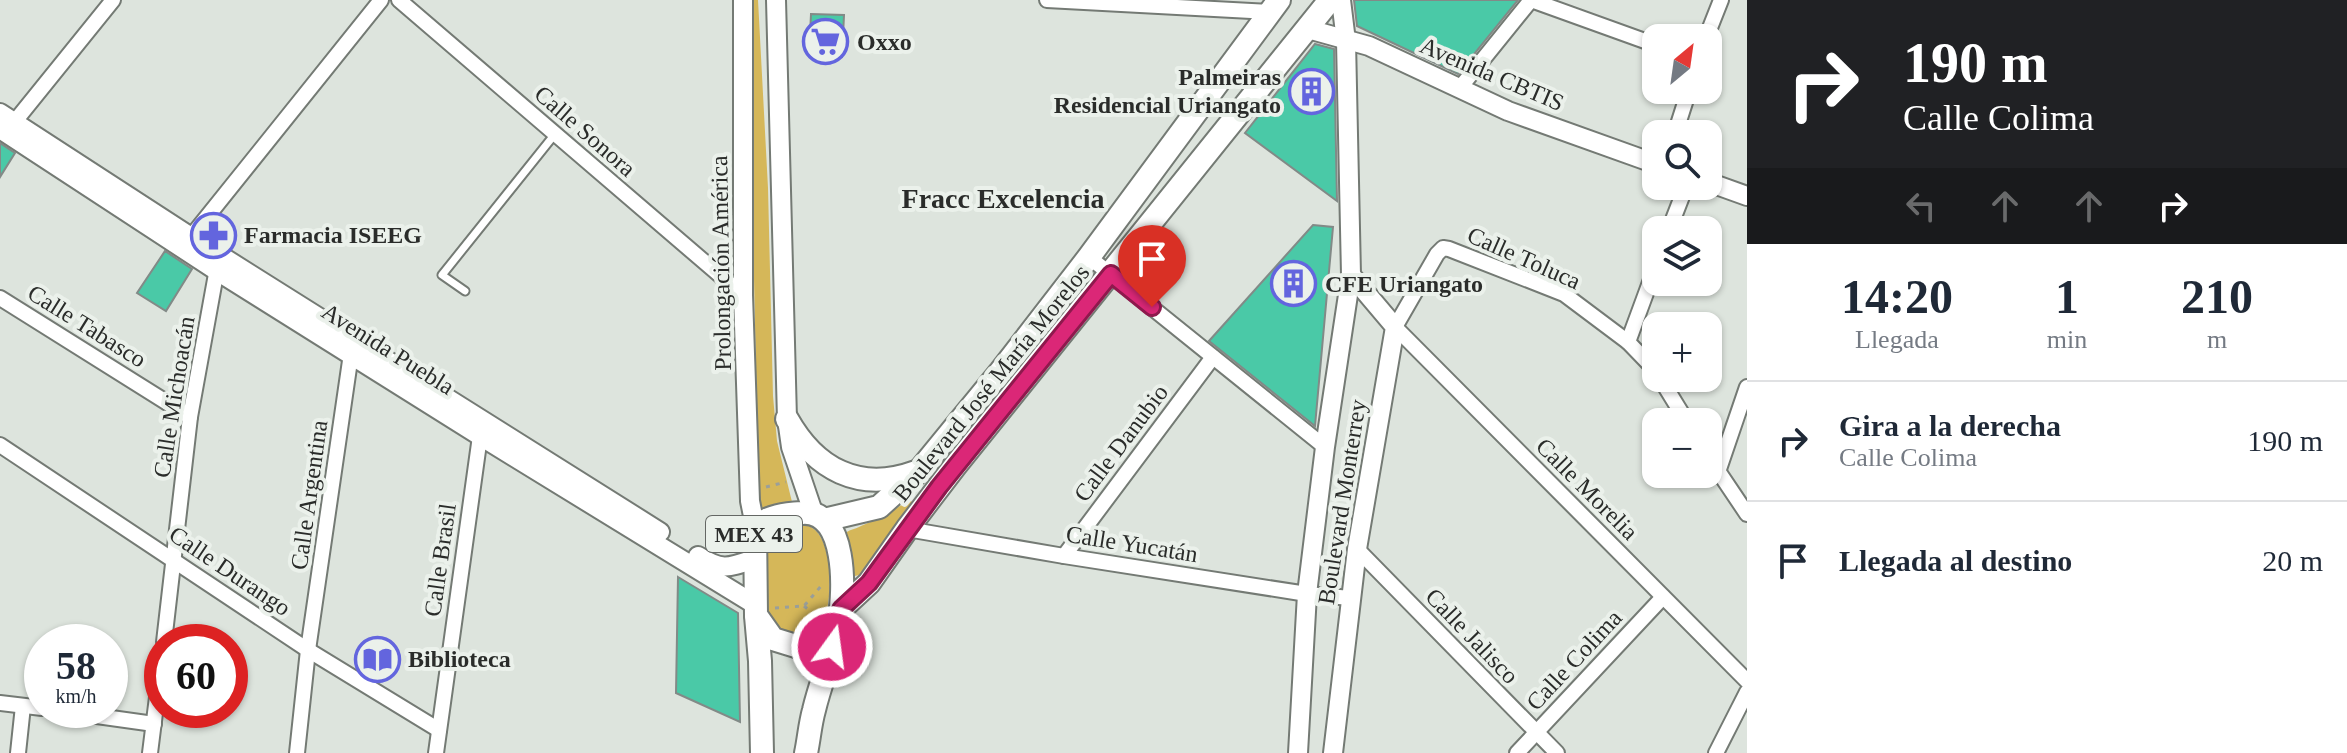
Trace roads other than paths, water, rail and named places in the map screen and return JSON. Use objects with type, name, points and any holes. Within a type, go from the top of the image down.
[{"type":"main road","name":"Boulevard José María Morelos","points":[[755,609],[773,639],[799,647],[823,644],[834,617],[869,583],[907,529],[1330,0]]},
{"type":"main road","points":[[1274,6],[1277,25],[1290,32],[1308,29]]},
{"type":"main road","name":"Boulevard José María Morelos","points":[[819,516],[879,507],[920,470],[1089,257],[1274,6]]},
{"type":"main road","points":[[787,419],[798,439],[816,458],[845,475],[885,479],[920,470]]},
{"type":"main road","name":"MEX 43","points":[[762,753],[760,661],[755,609],[755,526],[780,514],[819,516],[834,533],[840,564],[842,595],[834,617],[806,753]]},
{"type":"street","points":[[5,124],[113,0]]},
{"type":"street","points":[[186,242],[381,0]]},
{"type":"street","name":"Calle Sonora","points":[[399,0],[743,295]]},
{"type":"street","name":"Prolongación América","points":[[743,0],[743,295],[750,490],[755,526]]},
{"type":"street","points":[[776,0],[787,419],[791,447],[819,516]]},
{"type":"street","points":[[1047,0],[1274,6]]},
{"type":"street","name":"Boulevard Monterrey","points":[[1298,753],[1307,594],[1351,275],[1346,41],[1341,0]]},
{"type":"street","points":[[1459,89],[1531,0],[1642,40]]},
{"type":"street","points":[[1712,24],[1721,0]]},
{"type":"street","name":"Avenida CBTIS","points":[[1308,29],[1369,46],[1508,111],[1642,159]]},
{"type":"street","name":"Avenida Puebla","points":[[5,124],[218,263],[481,428],[755,609]]},
{"type":"street","points":[[1722,187],[1747,196]]},
{"type":"street","name":"Calle Toluca","points":[[1395,327],[1443,248],[1564,294],[1628,342],[1642,356]]},
{"type":"street","points":[[1089,257],[1325,447]]},
{"type":"street","name":"Calle Michoacán","points":[[166,624],[190,417],[218,263]]},
{"type":"street","points":[[1351,275],[1395,327]]},
{"type":"street","points":[[1628,342],[1645,296]]},
{"type":"street","name":"Calle Tabasco","points":[[0,298],[190,417]]},
{"type":"street","points":[[1345,315],[1355,305],[1366,301],[1377,305]]},
{"type":"street","name":"Boulevard Monterrey","points":[[1333,753],[1357,549],[1395,327]]},
{"type":"street","name":"Calle Morelia","points":[[1395,327],[1747,681]]},
{"type":"street","name":"Calle Argentina","points":[[297,753],[308,650],[352,346]]},
{"type":"street","name":"Calle Danubio","points":[[1064,556],[1213,357]]},
{"type":"street","points":[[1722,460],[1747,387]]},
{"type":"street","name":"Avenida Puebla","points":[[481,428],[714,566],[728,568],[754,559]]},
{"type":"street","name":"Calle Brasil","points":[[436,753],[481,428]]},
{"type":"street","name":"Calle Durango","points":[[0,445],[308,650],[439,730]]},
{"type":"street","points":[[1722,478],[1747,514]]},
{"type":"street","name":"Calle Yucatán","points":[[907,529],[1307,594],[1350,598]]},
{"type":"street","name":"Calle Jalisco","points":[[1357,549],[1557,753]]},
{"type":"street","name":"Calle Colima","points":[[1517,753],[1663,597]]},
{"type":"street","points":[[1716,753],[1747,692]]},
{"type":"street","points":[[0,703],[23,706],[18,753]]},
{"type":"street","points":[[150,753],[153,728]]},
{"type":"lane","points":[[465,291],[442,275],[555,134]]},
{"type":"place","name":"Oxxo","points":[[826,42]]},
{"type":"place","name":"Palmeiras Residencial Uriangato","points":[[1312,91]]},
{"type":"place","name":"Farmacia ISEEG","points":[[213,235]]},
{"type":"place","name":"CFE Uriangato","points":[[1294,284]]},
{"type":"place","name":"Biblioteca","points":[[377,659]]},
{"type":"district","name":"Fracc Excelencia","points":[[1003,198]]}]
